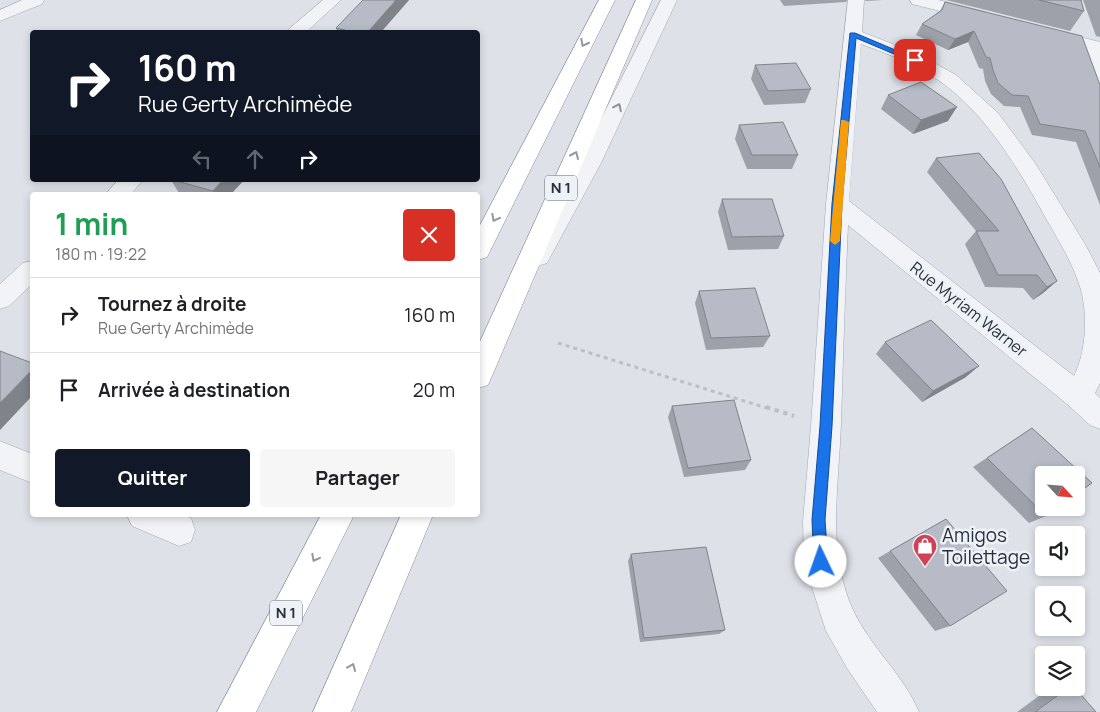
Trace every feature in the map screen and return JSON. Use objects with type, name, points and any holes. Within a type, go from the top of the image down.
[{"type":"highway","points":[[480,246],[607,0]]},
{"type":"highway","name":"N 1","points":[[480,371],[644,0]]},
{"type":"highway","points":[[512,186],[573,26]]},
{"type":"highway","name":"N 1","points":[[236,712],[337,517]]},
{"type":"highway","points":[[332,712],[416,517]]},
{"type":"street","points":[[0,16],[36,0]]},
{"type":"street","points":[[298,30],[333,0]]},
{"type":"street","points":[[502,319],[590,163],[669,0]]},
{"type":"street","points":[[856,0],[837,204],[826,426],[819,520],[821,562],[827,588],[838,619],[860,655],[900,712]]},
{"type":"street","points":[[918,0],[994,20]]},
{"type":"street","points":[[1032,30],[1094,46],[1100,83]]},
{"type":"street","points":[[852,34],[915,60],[961,87],[988,113],[1024,160],[1083,263],[1096,300],[1096,352],[1089,378],[1077,395]]},
{"type":"street","points":[[119,192],[130,182]]},
{"type":"street","name":"Rue Myriam Warner","points":[[837,204],[1077,395],[1100,416]]},
{"type":"street","points":[[0,299],[30,272]]},
{"type":"street","points":[[0,455],[30,468]]},
{"type":"street","points":[[148,517],[179,530]]},
{"type":"path","points":[[558,342],[826,426]]},
{"type":"building","points":[[363,0],[396,0],[370,30],[336,28]]},
{"type":"building","points":[[1039,0],[1081,0],[1084,11]]},
{"type":"building","points":[[945,2],[1082,36],[1100,85],[1100,167],[1085,131],[1040,124],[1028,96],[1012,95],[998,83],[990,58],[986,57],[974,31],[955,39],[922,24],[942,10]]},
{"type":"building","points":[[796,63],[811,89],[768,91],[755,65]]},
{"type":"building","points":[[921,82],[957,107],[921,120],[888,95]]},
{"type":"building","points":[[783,122],[798,155],[752,155],[739,125]]},
{"type":"building","points":[[979,153],[1001,179],[1057,281],[1047,287],[1037,275],[998,275],[976,231],[999,231],[936,158]]},
{"type":"building","points":[[180,182],[221,182],[213,191]]},
{"type":"building","points":[[722,199],[772,199],[784,236],[732,237]]},
{"type":"building","points":[[755,288],[770,336],[711,338],[699,291]]},
{"type":"building","points":[[931,320],[979,366],[933,391],[885,342]]},
{"type":"building","points":[[0,351],[30,362],[30,372],[0,403]]},
{"type":"building","points":[[734,400],[751,460],[688,468],[672,406]]},
{"type":"building","points":[[1032,428],[1073,466],[1035,466],[1035,505],[987,458]]},
{"type":"building","points":[[1085,477],[1092,483],[1085,488]]},
{"type":"building","points":[[946,519],[1007,591],[950,626],[890,551]]},
{"type":"building","points":[[706,547],[725,630],[644,638],[631,554]]},
{"type":"building","points":[[1057,696],[1082,696],[1096,712],[1035,712]]},
{"type":"slow traffic","points":[[835,241],[844,122]]},
{"type":"place","name":"Amigos Toilettage","points":[[925,567]]},
{"type":"route","points":[[821,562],[819,520],[826,426],[837,204],[852,34],[915,60]]}]
